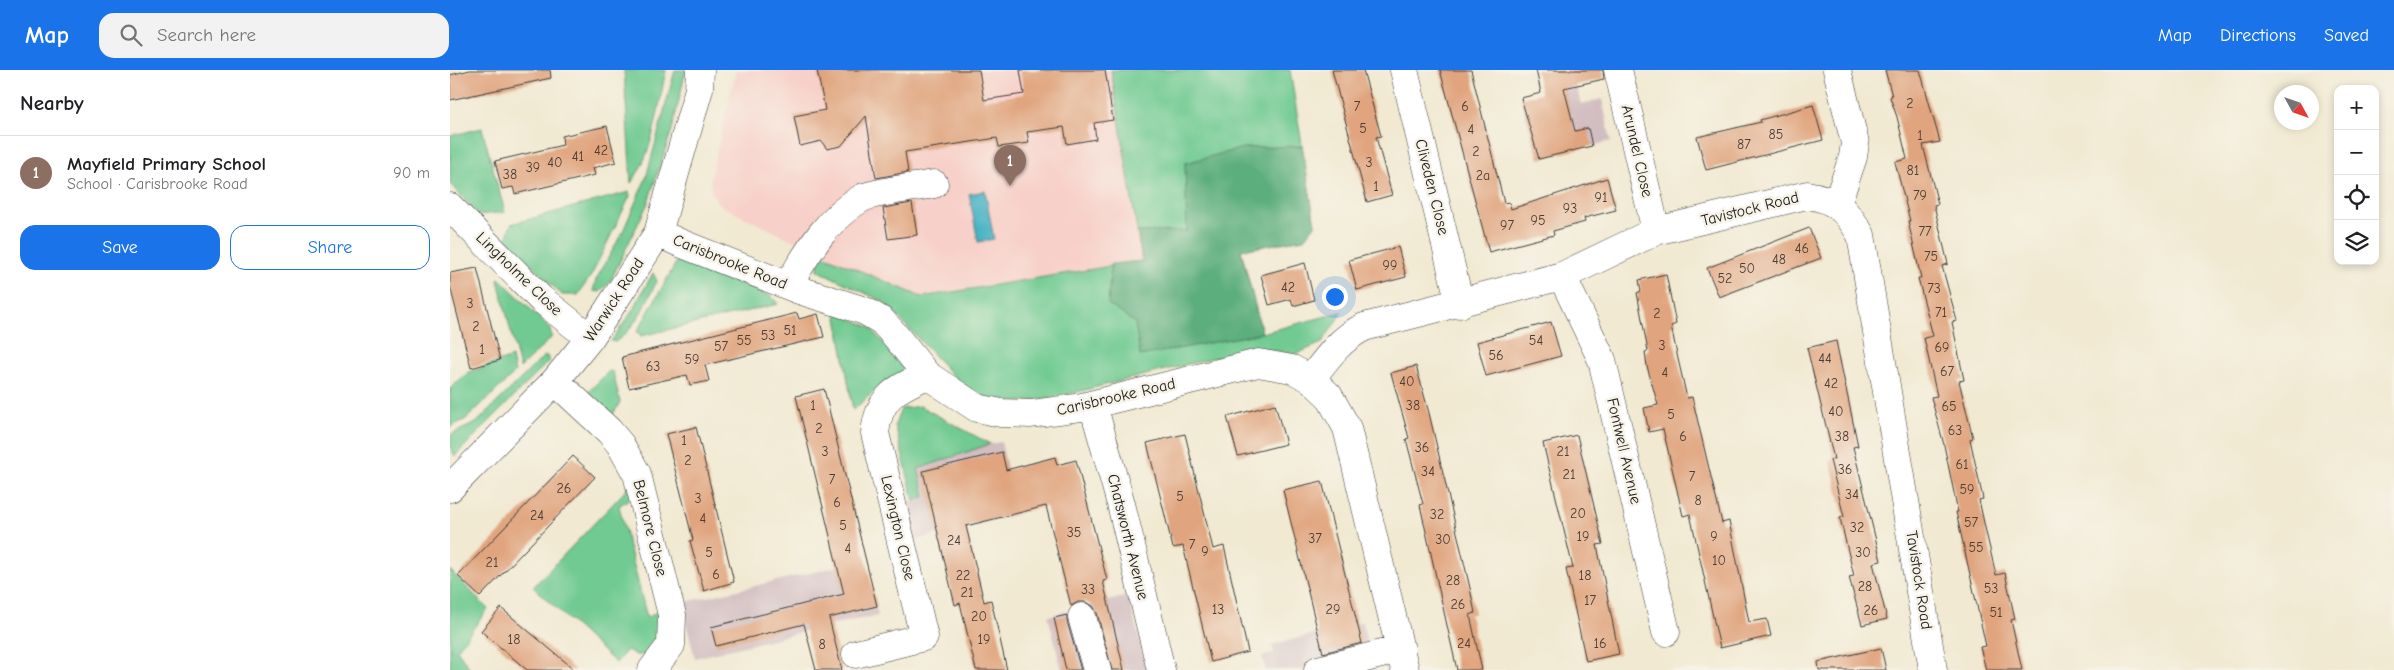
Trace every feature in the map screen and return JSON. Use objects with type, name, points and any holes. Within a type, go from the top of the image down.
[{"type":"street","name":"Warwick Road","points":[[450,488],[555,381],[590,338],[658,233],[699,89],[700,70]]},
{"type":"street","name":"Cliveden Close","points":[[1404,70],[1460,304]]},
{"type":"street","name":"Arundel Close","points":[[1618,70],[1656,232]]},
{"type":"street","points":[[1837,70],[1855,143],[1853,157],[1837,204]]},
{"type":"street","points":[[788,285],[810,249],[830,223],[863,198],[934,184]]},
{"type":"street","name":"Tavistock Road","points":[[1312,379],[1340,343],[1350,334],[1364,327],[1460,304],[1562,276],[1656,232],[1807,195],[1822,197],[1837,204],[1853,221],[1861,235],[1933,670]]},
{"type":"street","name":"Lingholme Close","points":[[450,207],[541,299],[590,338]]},
{"type":"street","name":"Carisbrooke Road","points":[[658,233],[788,285],[866,311],[882,321],[927,375],[976,408],[1001,413],[1031,414],[1092,405],[1258,363],[1292,369],[1312,379],[1329,396],[1348,428],[1403,659]]},
{"type":"street","name":"Fontwell Avenue","points":[[1562,276],[1602,360],[1666,632]]},
{"type":"street","name":"Lexington Close","points":[[856,654],[924,637],[876,433],[877,415],[886,400],[900,387],[927,375]]},
{"type":"street","name":"Belmore Close","points":[[555,381],[609,431],[620,444],[638,474],[672,615],[671,645],[652,670]]},
{"type":"street","name":"Chatsworth Avenue","points":[[1092,405],[1121,504],[1161,670]]},
{"type":"street","points":[[1082,617],[1097,670]]},
{"type":"street","points":[[1318,670],[1403,659]]},
{"type":"shaded area","points":[[736,70],[1290,70],[1315,225],[1304,239],[1142,261],[922,297],[821,254],[723,207],[718,202],[711,192],[710,181]]},
{"type":"shaded area","points":[[1576,85],[1581,104],[1602,99],[1611,141],[1539,159],[1521,98]]},
{"type":"shaded area","points":[[1001,442],[1018,514],[915,540],[908,503],[925,496],[918,469],[989,444]]},
{"type":"shaded area","points":[[866,560],[878,616],[838,623],[695,658],[681,603]]},
{"type":"shaded area","points":[[1128,596],[1147,670],[1062,670],[1048,616]]},
{"type":"shaded area","points":[[1362,622],[1373,670],[1266,670],[1262,657],[1274,653],[1272,645]]},
{"type":"green space","points":[[624,70],[666,70],[650,144],[639,171],[631,183]]},
{"type":"green space","points":[[675,70],[686,70],[672,130],[647,205],[610,282],[600,292],[593,291],[596,280],[623,231],[646,178]]},
{"type":"green space","points":[[1111,70],[1290,70],[1315,225],[1304,239],[1241,250],[1262,333],[1342,312],[1322,343],[1296,354],[1253,348],[1061,396],[1022,402],[997,401],[979,395],[957,380],[884,302],[817,270],[821,254],[922,297],[1142,261]]},
{"type":"green space","points":[[482,128],[505,212],[479,215],[450,184],[450,136]]},
{"type":"green space","points":[[1302,146],[1315,225],[1304,239],[1241,250],[1262,333],[1140,356],[1135,323],[1108,304],[1111,264],[1142,261],[1137,232],[1187,231],[1185,163],[1243,148]]},
{"type":"green space","points":[[629,192],[630,196],[592,274],[578,295],[562,295],[506,240],[511,224]]},
{"type":"green space","points":[[677,261],[688,261],[771,296],[778,304],[641,336],[637,332]]},
{"type":"green space","points":[[653,273],[657,281],[635,323],[622,337],[615,342],[611,341],[631,313]]},
{"type":"green space","points":[[499,278],[549,327],[552,337],[520,368],[498,280]]},
{"type":"green space","points":[[836,312],[870,327],[908,373],[884,383],[853,410]]},
{"type":"green space","points":[[547,356],[549,361],[455,456],[450,447],[450,435],[476,423],[543,357]]},
{"type":"green space","points":[[512,357],[515,373],[466,419],[450,427],[450,389],[467,373]]},
{"type":"green space","points":[[609,371],[613,372],[620,402],[611,418],[586,402],[588,392]]},
{"type":"green space","points":[[920,406],[990,444],[918,469],[925,496],[914,501],[895,425],[901,409]]},
{"type":"green space","points":[[631,485],[633,496],[619,506],[647,618],[661,610],[663,633],[648,655],[636,655],[627,650],[616,663],[533,587]]},
{"type":"green space","points":[[450,570],[488,609],[457,650],[471,670],[450,670]]},
{"type":"water","points":[[985,191],[994,239],[978,242],[969,194]]},
{"type":"building","points":[[470,70],[550,70],[551,78],[450,100],[450,75]]},
{"type":"building","points":[[817,70],[979,70],[984,100],[1024,94],[1020,70],[1105,70],[1113,120],[1094,123],[1096,139],[1067,144],[1064,127],[1027,132],[1029,143],[999,147],[997,138],[905,152],[908,172],[876,178],[866,116],[841,146],[827,149],[821,141],[800,146],[794,116],[825,110]]},
{"type":"building","points":[[1332,70],[1363,70],[1381,136],[1376,137],[1392,195],[1367,202]]},
{"type":"building","points":[[1440,70],[1471,70],[1504,203],[1509,202],[1511,209],[1607,178],[1616,210],[1584,218],[1585,222],[1553,231],[1554,235],[1489,252]]},
{"type":"building","points":[[1536,70],[1603,70],[1604,79],[1564,88],[1575,131],[1588,128],[1592,146],[1539,159],[1521,98],[1541,93]]},
{"type":"building","points":[[1885,70],[1920,70],[1940,142],[1923,145],[1938,204],[1934,205],[1948,264],[1942,266],[1957,321],[1952,322],[1964,380],[1959,381],[1973,438],[1970,439],[1983,499],[1979,500],[1996,575],[2005,573],[2015,619],[2011,620],[2022,670],[1986,670],[1980,647],[1986,646],[1956,512],[1958,512],[1944,445],[1931,397],[1937,396],[1924,338],[1933,336],[1918,278],[1921,278],[1908,221],[1910,221],[1895,162],[1907,159],[1890,97],[1892,96]]},
{"type":"building","points":[[1813,105],[1823,140],[1706,170],[1697,137],[1761,122],[1760,120]]},
{"type":"building","points":[[607,126],[616,162],[593,168],[595,175],[515,194],[513,187],[502,189],[495,161],[563,145],[562,136]]},
{"type":"building","points":[[912,203],[917,235],[888,239],[883,208]]},
{"type":"building","points":[[1809,228],[1821,258],[1719,297],[1707,268]]},
{"type":"building","points":[[1398,247],[1406,277],[1357,290],[1349,260]]},
{"type":"building","points":[[1305,263],[1314,300],[1293,306],[1291,299],[1269,305],[1261,275]]},
{"type":"building","points":[[477,268],[500,360],[471,368],[450,286],[450,273]]},
{"type":"building","points":[[1666,274],[1676,324],[1671,326],[1687,398],[1692,397],[1722,523],[1729,521],[1749,622],[1767,619],[1771,636],[1720,648],[1690,514],[1683,516],[1663,429],[1649,432],[1644,408],[1658,405],[1647,366],[1645,352],[1648,351],[1637,293],[1641,291],[1639,280]]},
{"type":"building","points":[[797,313],[799,319],[818,314],[824,337],[705,365],[709,381],[690,385],[687,375],[629,388],[622,357]]},
{"type":"building","points":[[1551,322],[1561,356],[1486,376],[1477,342]]},
{"type":"building","points":[[1836,341],[1858,446],[1853,447],[1881,561],[1873,563],[1887,619],[1862,625],[1849,577],[1854,576],[1840,518],[1844,517],[1830,460],[1834,459],[1807,348]]},
{"type":"building","points":[[1416,366],[1429,413],[1470,588],[1475,613],[1470,615],[1482,670],[1457,670],[1420,505],[1423,504],[1406,439],[1409,438],[1391,373]]},
{"type":"building","points":[[824,389],[877,606],[829,618],[842,670],[816,670],[804,624],[716,646],[711,627],[844,594],[796,396]]},
{"type":"building","points":[[1275,404],[1286,444],[1238,456],[1227,417]]},
{"type":"building","points":[[696,427],[734,582],[704,591],[690,541],[693,540],[666,434]]},
{"type":"building","points":[[1185,434],[1213,549],[1224,546],[1248,652],[1211,662],[1183,546],[1173,548],[1147,443]]},
{"type":"building","points":[[1577,435],[1603,544],[1597,545],[1619,654],[1586,661],[1566,569],[1573,568],[1543,443]]},
{"type":"building","points":[[1002,452],[1006,470],[1055,457],[1057,465],[1076,460],[1107,580],[1103,581],[1124,670],[1112,670],[1097,613],[1093,606],[1085,602],[1078,602],[1071,606],[1046,506],[966,526],[984,602],[991,600],[1007,670],[976,670],[960,603],[955,605],[923,471]]},
{"type":"building","points":[[573,456],[595,477],[480,597],[458,576]]},
{"type":"building","points":[[1322,481],[1362,643],[1323,653],[1283,490]]},
{"type":"building","points":[[501,608],[575,670],[527,670],[481,631]]},
{"type":"building","points":[[1067,615],[1081,670],[1066,670],[1054,618]]},
{"type":"building","points":[[1881,648],[1886,670],[1819,670],[1818,662]]},
{"type":"place","name":"Mayfield Primary School","points":[[1010,186]]}]
